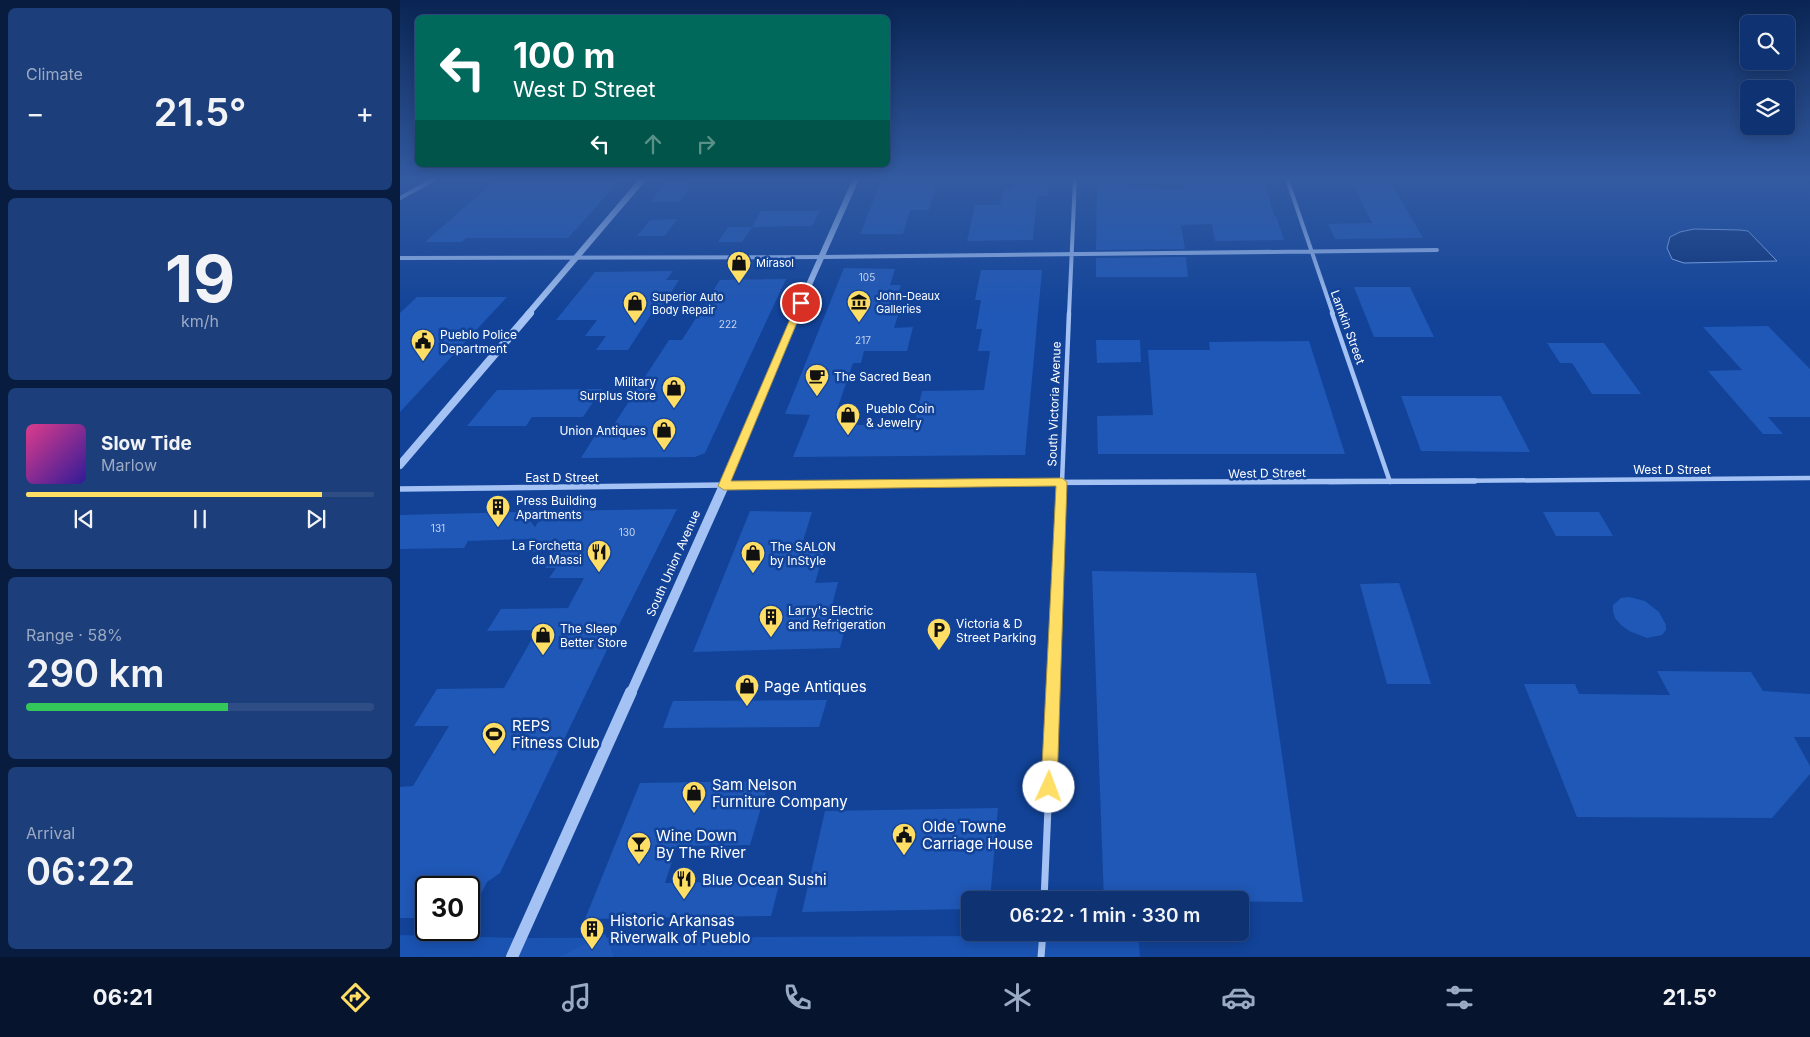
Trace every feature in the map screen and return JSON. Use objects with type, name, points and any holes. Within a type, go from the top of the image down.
[{"type":"street","points":[[400,465],[605,224]]},
{"type":"street","name":"South Union Avenue","points":[[513,956],[724,486],[836,224]]},
{"type":"street","name":"South Victoria Avenue","points":[[1044,891],[1072,224]]},
{"type":"street","name":"Lamkin Street","points":[[1302,224],[1390,482]]},
{"type":"street","points":[[400,258],[821,257],[1437,250]]},
{"type":"street","name":"West D Street","points":[[724,486],[1062,482],[1226,483],[1810,478]]},
{"type":"street","name":"East D Street","points":[[400,489],[724,486]]},
{"type":"street","points":[[1041,957],[1042,941]]},
{"type":"shaded area","points":[[1694,229],[1748,231],[1777,261],[1684,263],[1672,259],[1667,248],[1670,237],[1680,232]]},
{"type":"shaded area","points":[[400,935],[415,935],[415,941],[480,941],[480,937],[961,936],[961,941],[1139,941],[1140,957],[400,957]]},
{"type":"building","points":[[446,224],[581,224],[568,238],[466,238],[462,242],[425,242]]},
{"type":"building","points":[[647,224],[674,224],[665,236],[637,236]]},
{"type":"building","points":[[754,224],[813,224],[812,226],[752,227]]},
{"type":"building","points":[[864,224],[906,224],[903,234],[860,234]]},
{"type":"building","points":[[971,224],[1034,224],[1033,240],[967,241]]},
{"type":"building","points":[[1096,224],[1279,224],[1284,240],[1215,241],[1212,224],[1181,225],[1185,249],[1096,250]]},
{"type":"building","points":[[1328,224],[1415,224],[1423,238],[1335,239]]},
{"type":"building","points":[[728,227],[752,227],[742,242],[718,242]]},
{"type":"building","points":[[1186,257],[1188,277],[1096,277],[1096,258]]},
{"type":"building","points":[[844,268],[895,269],[890,285],[901,285],[894,306],[901,306],[894,328],[913,327],[907,351],[864,351],[861,363],[853,363],[838,407],[856,406],[849,425],[914,425],[922,391],[984,390],[990,351],[978,351],[982,329],[976,329],[981,300],[975,300],[981,270],[1042,270],[1025,455],[793,457],[810,415],[785,414]]},
{"type":"building","points":[[673,271],[666,280],[679,280],[658,313],[654,310],[628,350],[596,350],[606,336],[585,336],[597,320],[556,320],[595,272]]},
{"type":"building","points":[[786,279],[705,453],[695,457],[581,458],[599,429],[611,429],[669,340],[682,340],[720,280]]},
{"type":"building","points":[[1354,287],[1410,287],[1434,337],[1374,337]]},
{"type":"building","name":"Pueblo Police Department","points":[[417,297],[507,297],[400,412],[400,313]]},
{"type":"building","points":[[1768,326],[1810,369],[1810,417],[1768,417],[1783,434],[1763,434],[1708,371],[1742,370],[1703,327]]},
{"type":"building","points":[[1096,340],[1140,340],[1141,362],[1097,363]]},
{"type":"building","points":[[1309,341],[1345,454],[1098,454],[1097,416],[1153,415],[1148,350],[1210,350],[1209,342]]},
{"type":"building","points":[[1547,343],[1604,343],[1641,394],[1592,394],[1572,363],[1560,363]]},
{"type":"building","points":[[602,389],[583,417],[532,417],[526,426],[467,426],[497,390]]},
{"type":"building","points":[[1401,396],[1501,396],[1530,452],[1421,451]]},
{"type":"building","points":[[677,509],[500,873],[487,882],[480,896],[480,876],[415,876],[415,918],[400,918],[400,787],[413,786],[449,726],[414,726],[437,689],[504,688],[537,630],[487,631],[501,609],[568,608],[584,578],[549,578],[556,568],[545,568],[555,551],[520,552],[528,539],[468,541],[464,548],[400,549],[400,515],[523,512],[535,527],[545,511]]},
{"type":"building","points":[[750,511],[812,512],[802,544],[826,544],[815,583],[838,582],[827,626],[846,625],[840,648],[693,652]]},
{"type":"building","points":[[1543,512],[1599,512],[1613,536],[1556,536]]},
{"type":"building","points":[[1092,571],[1256,573],[1303,902],[1249,901],[1249,891],[1104,891]]},
{"type":"building","points":[[1399,583],[1431,684],[1387,684],[1360,584]]},
{"type":"building","points":[[1629,597],[1645,601],[1659,612],[1666,625],[1666,630],[1662,635],[1647,638],[1629,631],[1621,625],[1615,618],[1613,605],[1621,598]]},
{"type":"building","points":[[1657,671],[1751,672],[1763,691],[1810,694],[1810,737],[1794,737],[1810,766],[1810,774],[1772,818],[1577,817],[1524,684],[1575,684],[1579,694],[1670,695]]},
{"type":"building","name":"Page Antiques","points":[[827,700],[819,727],[663,728],[673,701]]},
{"type":"building","points":[[769,781],[750,845],[677,846],[665,883],[780,881],[771,916],[585,919],[640,783]]},
{"type":"building","name":"Olde Towne Carriage House","points":[[998,808],[991,891],[961,891],[961,909],[802,912],[825,811]]},
{"type":"building","name":"Historic Arkansas Riverwalk of Pueblo","points":[[605,934],[614,957],[559,957]]},
{"type":"place","name":"Mirasol","points":[[739,284]]},
{"type":"place","name":"John-Deaux Galleries","points":[[859,323]]},
{"type":"place","name":"Superior Auto Body Repair","points":[[635,324]]},
{"type":"place","name":"Pueblo Police Department","points":[[423,362]]},
{"type":"place","name":"The Sacred Bean","points":[[817,397]]},
{"type":"place","name":"Military Surplus Store","points":[[674,409]]},
{"type":"place","name":"Pueblo Coin & Jewelry","points":[[848,436]]},
{"type":"place","name":"Union Antiques","points":[[664,451]]},
{"type":"place","name":"Press Building Apartments","points":[[498,528]]},
{"type":"place","name":"La Forchetta da Massi","points":[[599,573]]},
{"type":"place","name":"The SALON by InStyle","points":[[753,574]]},
{"type":"place","name":"Larry's Electric and Refrigeration","points":[[771,638]]},
{"type":"place","name":"Victoria & D Street Parking","points":[[939,651]]},
{"type":"place","name":"The Sleep Better Store","points":[[543,656]]},
{"type":"place","name":"Page Antiques","points":[[747,707]]},
{"type":"place","name":"REPS Fitness Club","points":[[494,755]]},
{"type":"place","name":"Sam Nelson Furniture Company","points":[[694,814]]},
{"type":"place","name":"Olde Towne Carriage House","points":[[904,856]]},
{"type":"place","name":"Wine Down By The River","points":[[639,865]]},
{"type":"place","name":"Blue Ocean Sushi","points":[[684,900]]},
{"type":"place","name":"Historic Arkansas Riverwalk of Pueblo","points":[[592,950]]},
{"type":"route","points":[[801,303],[724,486],[1062,482],[1049,787]]}]
